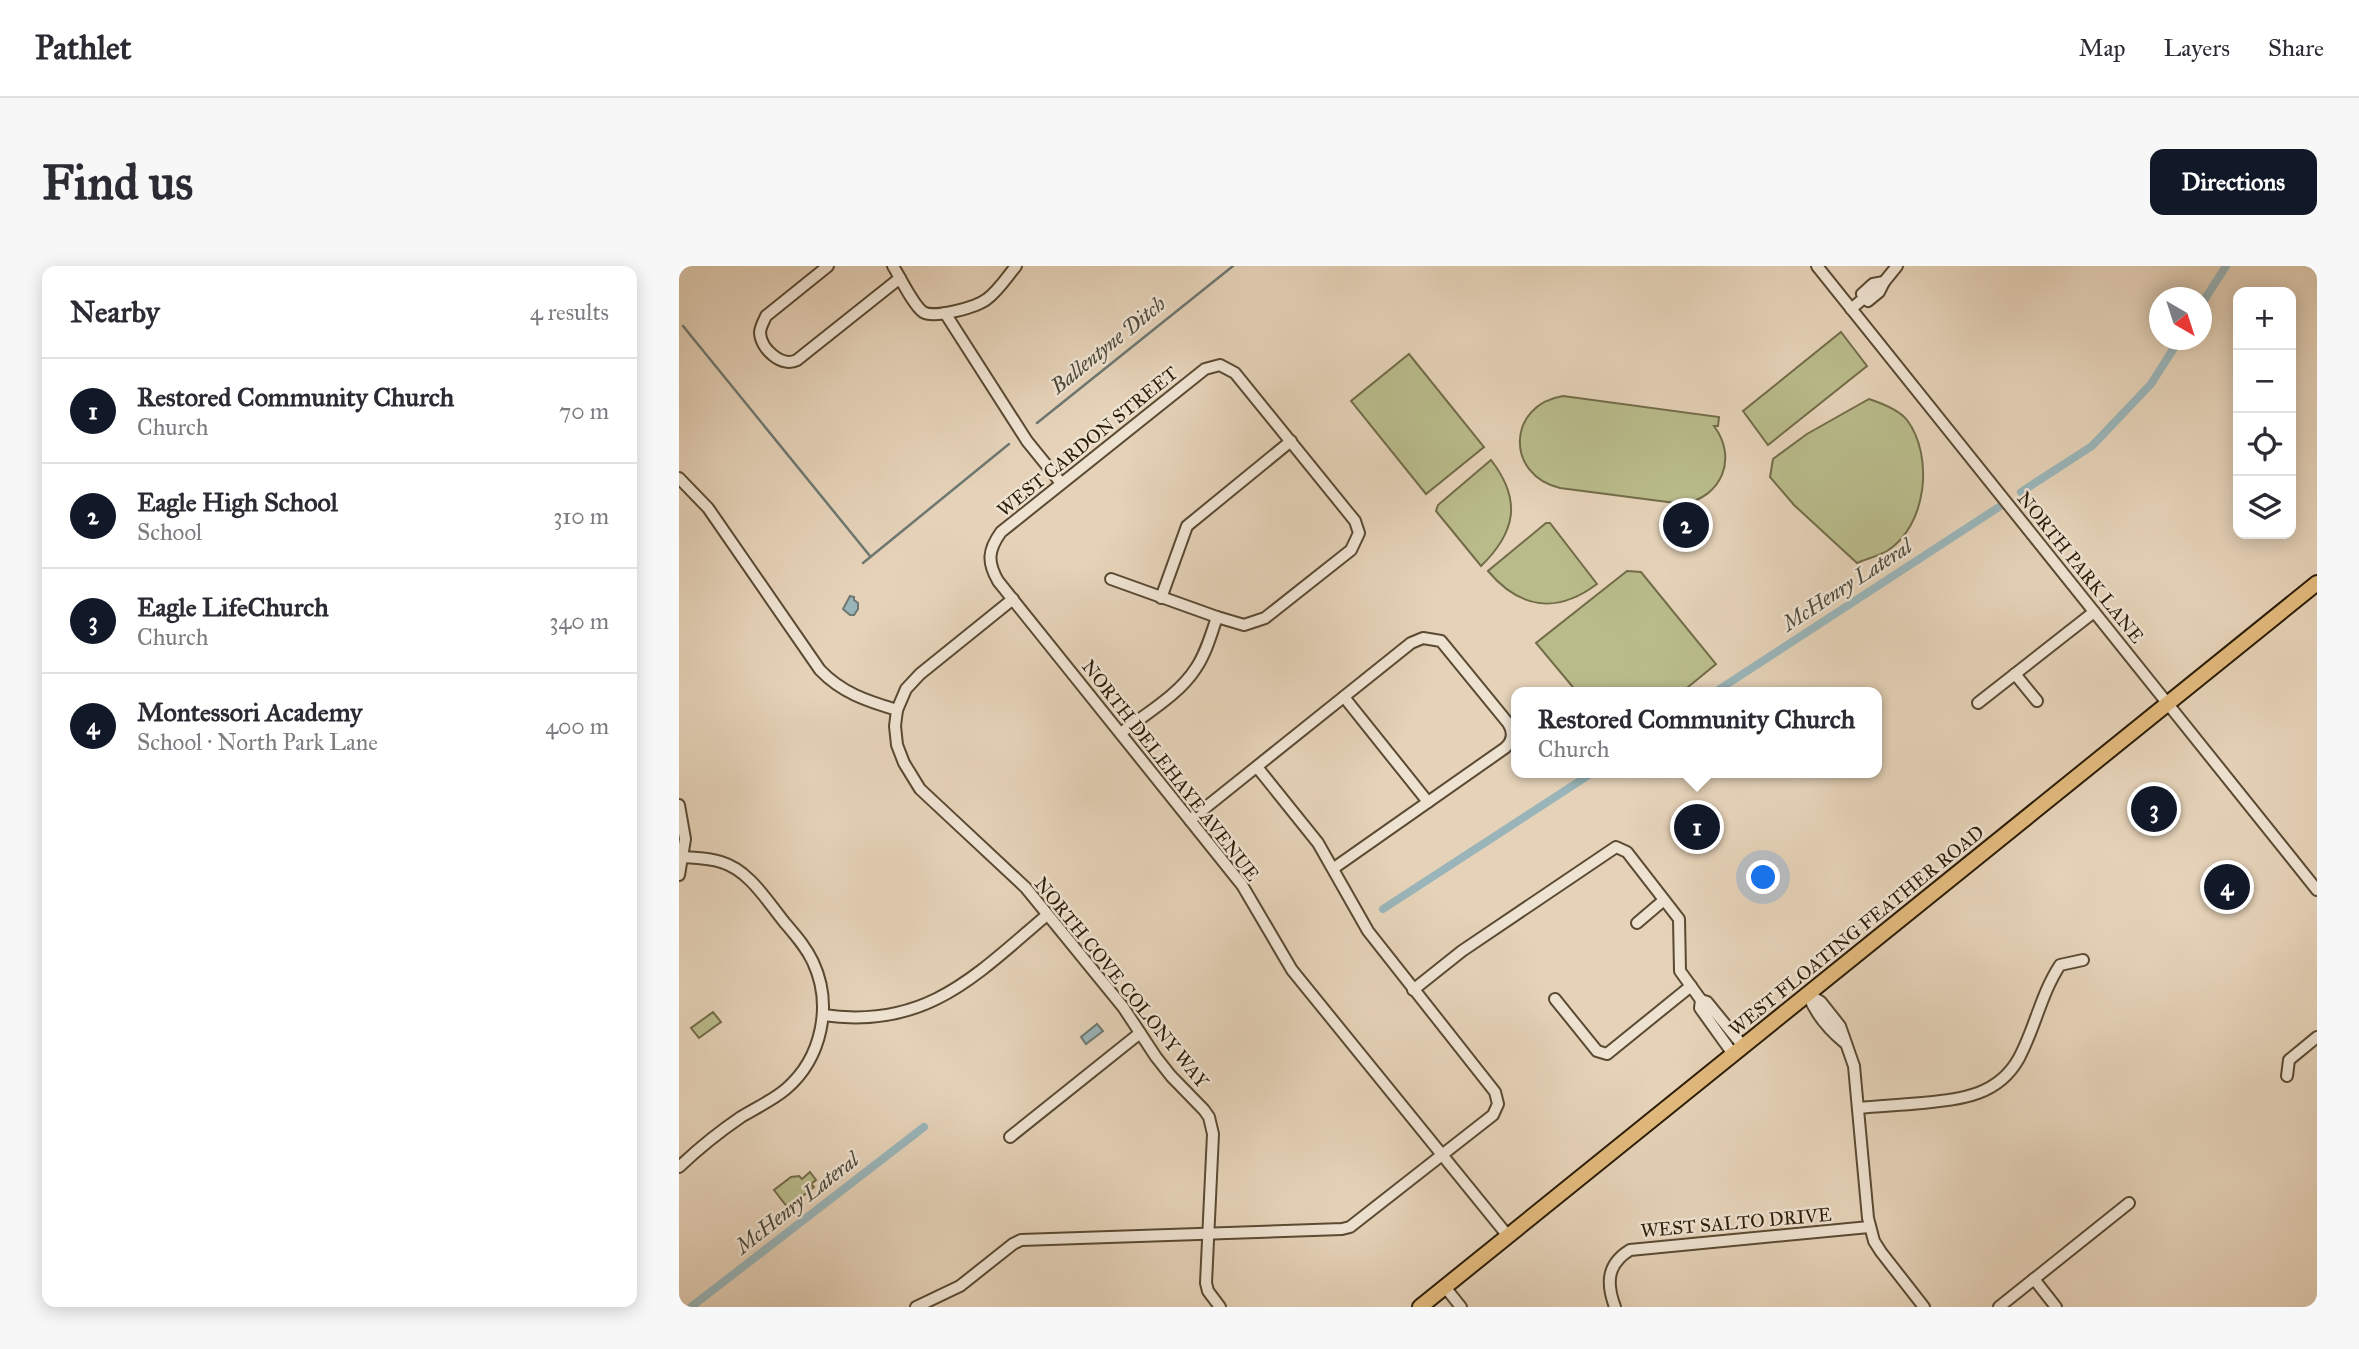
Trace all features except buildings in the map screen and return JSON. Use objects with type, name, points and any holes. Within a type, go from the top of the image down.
[{"type":"main road","name":"WEST FLOATING FEATHER ROAD","points":[[1420,1307],[2317,583]]},
{"type":"street","points":[[828,266],[767,316],[761,326],[763,342],[783,363],[791,363],[900,278]]},
{"type":"street","points":[[893,266],[920,309],[928,314],[945,313],[987,300],[1016,266]]},
{"type":"street","name":"NORTH PARK LANE","points":[[1817,266],[2317,890]]},
{"type":"street","points":[[1851,309],[1879,292],[1898,266]]},
{"type":"street","points":[[945,313],[1027,441],[1061,483]]},
{"type":"street","name":"WEST CARDON STREET","points":[[989,557],[992,544],[1001,532],[1205,369],[1220,365],[1235,373],[1290,441]]},
{"type":"street","points":[[1111,579],[1161,598],[1244,625],[1265,618],[1351,550],[1359,533],[1355,521],[1290,441],[1187,526],[1161,598]]},
{"type":"street","points":[[679,478],[708,508],[813,660],[826,676],[851,694],[897,710],[912,681],[1013,599]]},
{"type":"street","name":"NORTH DELEHAYE AVENUE","points":[[989,557],[994,574],[1013,599],[1242,885],[1292,970],[1508,1236]]},
{"type":"street","points":[[1978,703],[2094,612]]},
{"type":"street","points":[[1121,733],[1182,686],[1204,654],[1217,617]]},
{"type":"street","points":[[1190,820],[1411,643],[1429,638],[1446,646],[1508,723],[1511,732]]},
{"type":"street","points":[[2015,674],[2036,701]]},
{"type":"street","points":[[1344,697],[1429,802]]},
{"type":"street","name":"NORTH COVE COLONY WAY","points":[[897,710],[897,745],[915,782],[1020,882],[1123,1007],[1171,1076],[1204,1110],[1212,1126],[1206,1283],[1208,1291],[1220,1307]]},
{"type":"street","points":[[1334,868],[1505,748],[1511,737]]},
{"type":"street","points":[[916,1307],[960,1286],[1021,1240],[1350,1227],[1493,1115],[1498,1104],[1495,1092],[1368,931],[1318,843],[1257,767]]},
{"type":"street","points":[[679,806],[684,830],[684,857],[679,875]]},
{"type":"street","points":[[1413,990],[1462,951],[1616,847],[1627,852],[1679,919],[1680,971],[1701,1000],[1700,1008],[1738,1050]]},
{"type":"street","points":[[679,1167],[714,1137],[792,1083],[813,1053],[823,1015],[822,988],[809,955],[751,881],[737,869],[722,862],[684,857]]},
{"type":"street","points":[[1637,923],[1664,900]]},
{"type":"street","points":[[823,1015],[866,1019],[918,1008],[973,978],[1048,915]]},
{"type":"street","points":[[1858,1108],[1961,1099],[1994,1086],[2019,1058],[2052,977],[2060,965],[2083,960]]},
{"type":"street","points":[[1555,999],[1597,1051],[1607,1054],[1691,986]]},
{"type":"street","points":[[1808,995],[1821,1002],[1840,1026],[1854,1066],[1869,1227],[1881,1252],[1924,1307]]},
{"type":"street","points":[[1010,1138],[1140,1033]]},
{"type":"street","points":[[2287,1076],[2289,1060],[2317,1037]]},
{"type":"street","points":[[1999,1307],[2129,1203]]},
{"type":"street","name":"WEST SALTO DRIVE","points":[[1615,1307],[1609,1292],[1608,1279],[1613,1265],[1630,1250],[1869,1227]]},
{"type":"street","points":[[2034,1279],[2056,1307]]},
{"type":"street","points":[[1445,1287],[1461,1307]]},
{"type":"green space","points":[[1841,332],[1867,366],[1768,445],[1743,411]]},
{"type":"green space","points":[[1409,354],[1484,447],[1426,494],[1351,401]]},
{"type":"green space","points":[[1563,396],[1719,417],[1718,426],[1714,426],[1725,451],[1722,474],[1708,493],[1683,504],[1560,488],[1542,481],[1529,469],[1522,456],[1520,440],[1523,426],[1531,412],[1545,402]]},
{"type":"green space","points":[[1869,399],[1904,416],[1916,435],[1921,452],[1922,490],[1911,525],[1900,540],[1887,551],[1857,563],[1794,505],[1770,477],[1773,459],[1807,434]]},
{"type":"green space","points":[[1491,460],[1507,489],[1511,515],[1502,541],[1481,566],[1436,511],[1438,505]]},
{"type":"green space","points":[[1546,523],[1550,523],[1597,584],[1568,600],[1539,603],[1513,593],[1488,571]]},
{"type":"green space","points":[[1627,571],[1641,572],[1716,664],[1688,687],[1573,687],[1536,643]]},
{"type":"green space","points":[[713,1012],[721,1022],[699,1038],[691,1028]]},
{"type":"green space","points":[[810,1172],[816,1180],[811,1184],[814,1187],[788,1208],[774,1190],[791,1177],[799,1176],[802,1179]]},
{"type":"water","points":[[850,596],[858,603],[854,615],[843,609]]},
{"type":"water","points":[[1097,1024],[1103,1031],[1086,1044],[1081,1037]]},
{"type":"waterway","name":"Ballentyne Ditch","points":[[1037,423],[1233,266]]},
{"type":"waterway","name":"McHenry Lateral","points":[[2212,288],[2226,266]]},
{"type":"waterway","points":[[683,326],[870,556]]},
{"type":"waterway","name":"McHenry Lateral","points":[[2021,492],[2092,446],[2151,384],[2173,350]]},
{"type":"waterway","name":"Ballentyne Ditch","points":[[863,563],[1009,444]]},
{"type":"waterway","name":"McHenry Lateral","points":[[1723,687],[1999,507]]},
{"type":"waterway","name":"McHenry Lateral","points":[[1383,909],[1584,778]]},
{"type":"waterway","name":"McHenry Lateral","points":[[691,1307],[924,1127]]},
{"type":"place","name":"Eagle High School","points":[[1686,525]]},
{"type":"place","name":"Eagle LifeChurch","points":[[2154,809]]},
{"type":"place","name":"Restored Community Church","points":[[1697,827]]},
{"type":"place","name":"Montessori Academy","points":[[2227,887]]}]
